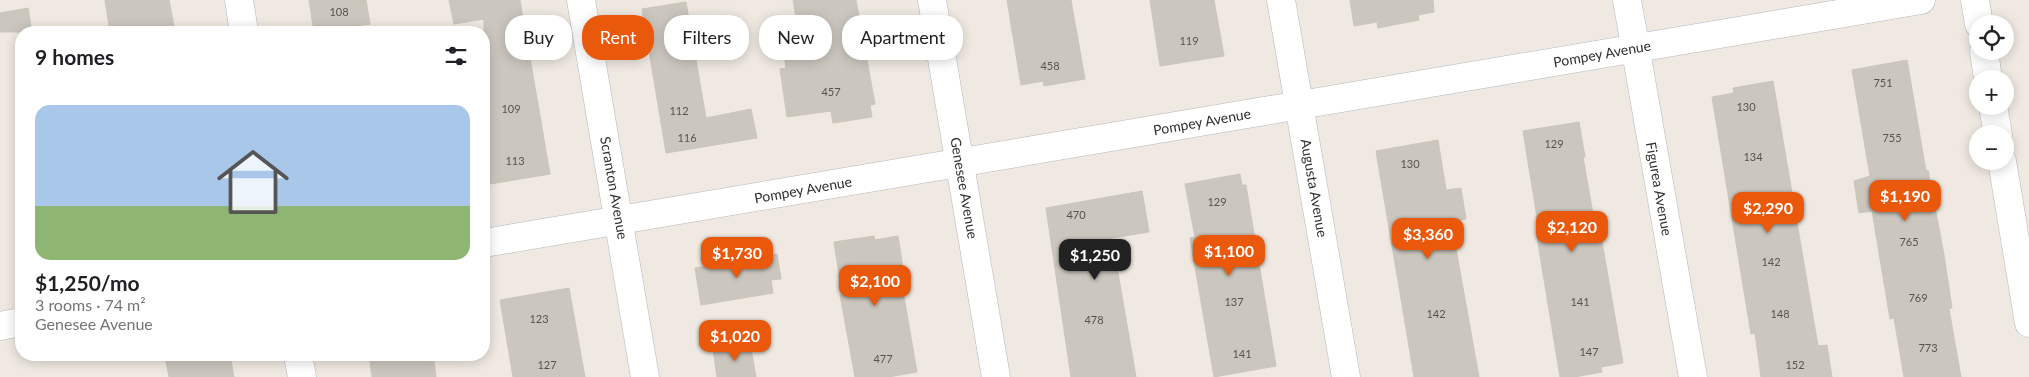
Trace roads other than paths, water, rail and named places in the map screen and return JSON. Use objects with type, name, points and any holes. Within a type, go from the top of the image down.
[{"type":"street","points":[[239,0],[243,26]]},
{"type":"street","name":"Scranton Avenue","points":[[581,0],[645,377]]},
{"type":"street","name":"Genesee Avenue","points":[[932,0],[996,377]]},
{"type":"street","name":"Augusta Avenue","points":[[1281,0],[1346,377]]},
{"type":"street","name":"Figurea Avenue","points":[[1627,0],[1693,377]]},
{"type":"street","name":"Pompey Avenue","points":[[490,242],[1921,0]]},
{"type":"street","points":[[1976,0],[1978,15]]},
{"type":"street","points":[[2004,170],[2029,323]]},
{"type":"street","points":[[0,326],[15,323]]},
{"type":"street","points":[[299,361],[302,377]]}]
